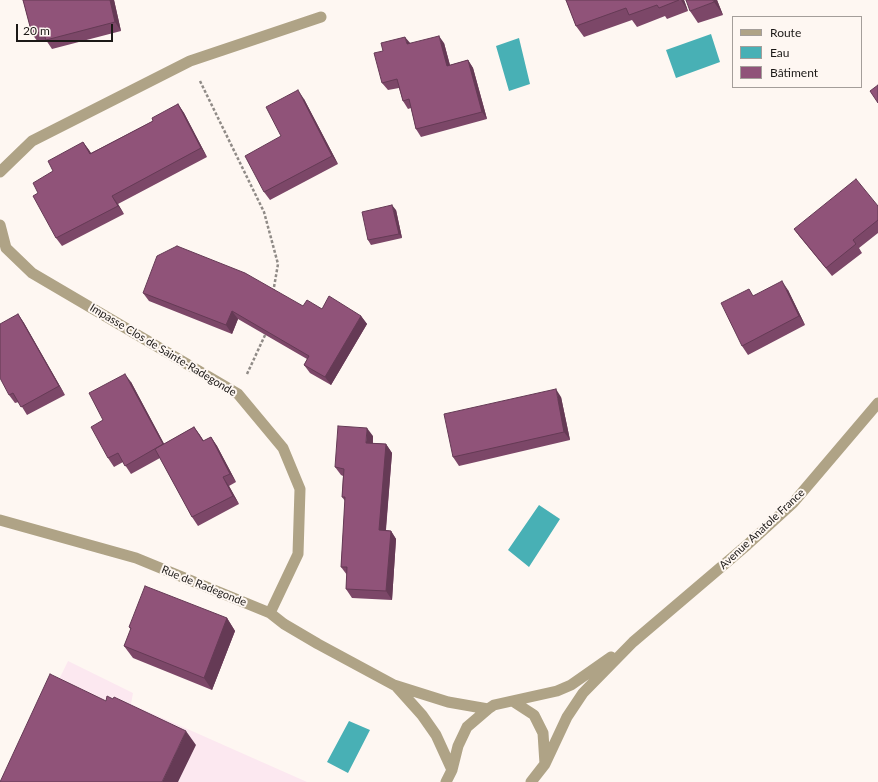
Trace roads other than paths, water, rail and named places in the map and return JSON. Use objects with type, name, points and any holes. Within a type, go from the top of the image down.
[{"type":"street","points":[[0,172],[32,141],[190,61],[321,17]]},
{"type":"street","name":"Impasse Clos de Sainte-Radegonde","points":[[0,225],[6,248],[32,272],[238,394],[283,448],[300,489],[298,554],[270,613]]},
{"type":"street","name":"Avenue Anatole France","points":[[531,782],[545,764],[567,717],[583,693],[633,642],[747,545],[793,503],[878,403]]},
{"type":"street","name":"Rue de Radegonde","points":[[0,520],[136,558],[270,613],[284,624],[318,644],[394,685],[448,702],[488,710]]},
{"type":"street","name":"Avenue Anatole France","points":[[488,710],[494,706],[557,691],[571,685],[633,642]]},
{"type":"street","name":"Rue de Radegonde","points":[[394,685],[422,715],[436,735],[452,770]]},
{"type":"street","points":[[514,702],[534,715],[538,722],[543,733],[545,764]]},
{"type":"street","points":[[446,782],[452,770],[458,746],[467,727],[488,710]]},
{"type":"water","points":[[711,34],[720,62],[676,78],[666,50]]},
{"type":"water","points":[[519,38],[530,84],[509,91],[496,46]]},
{"type":"water","points":[[539,505],[560,519],[529,567],[508,550]]},
{"type":"water","points":[[349,721],[370,730],[348,773],[327,762]]}]
